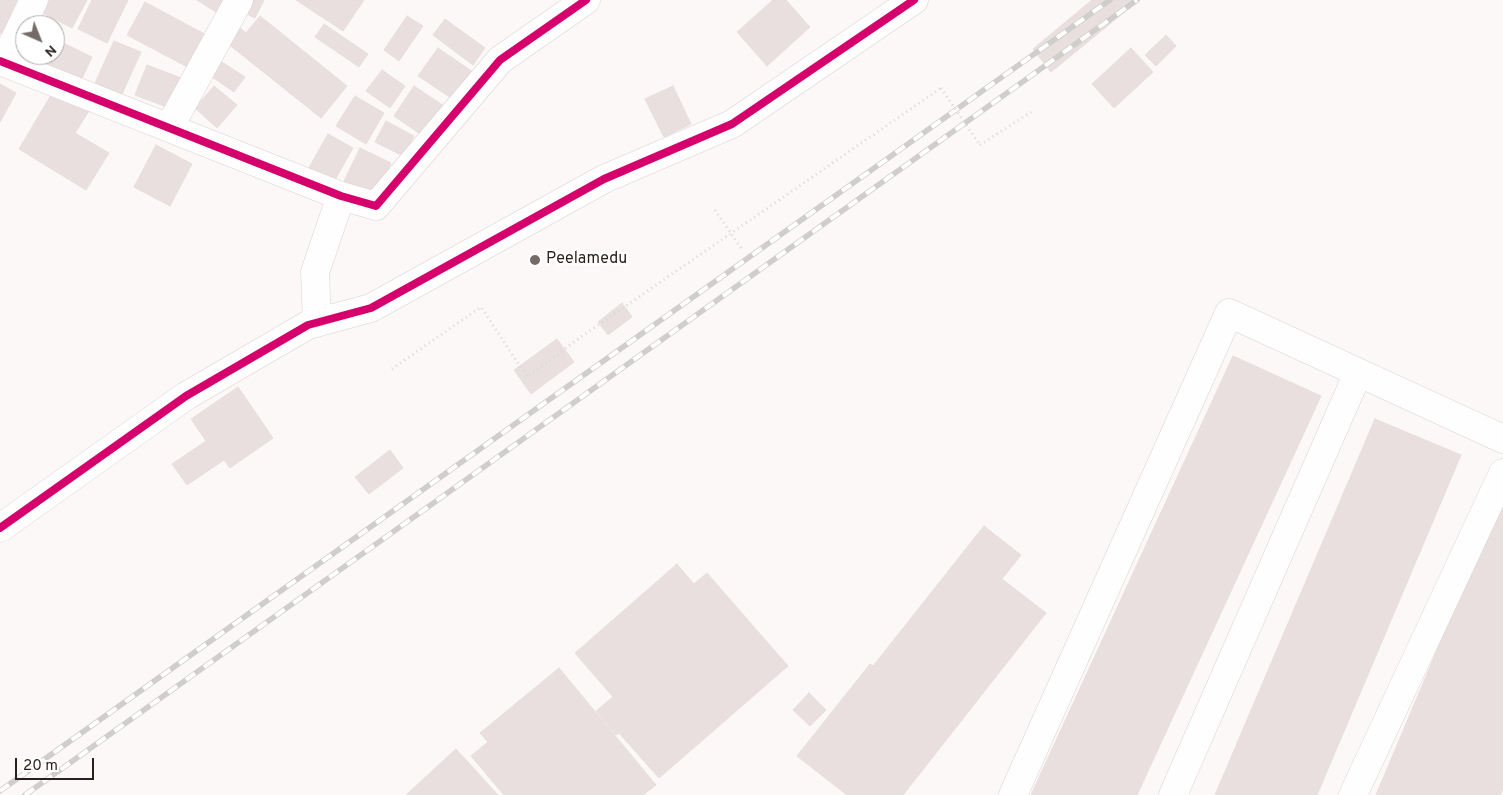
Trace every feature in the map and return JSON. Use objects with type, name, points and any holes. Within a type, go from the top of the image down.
[{"type":"street","points":[[34,0],[2,62],[341,196],[376,206],[500,60],[586,0]]},
{"type":"street","points":[[169,128],[238,0]]},
{"type":"street","points":[[0,528],[186,396],[308,325],[371,308],[604,179],[732,124],[914,0]]},
{"type":"street","points":[[317,323],[315,272],[341,196]]},
{"type":"street","points":[[1013,795],[1229,313],[1503,439]]},
{"type":"street","points":[[1173,795],[1358,372]]},
{"type":"street","points":[[1353,795],[1503,473]]},
{"type":"path","points":[[392,368],[481,307],[528,377],[582,337],[941,88],[980,145],[1031,112]]},
{"type":"path","points":[[716,210],[743,251]]},
{"type":"building","points":[[0,0],[17,0],[2,34],[0,33]]},
{"type":"building","points":[[50,0],[87,0],[72,28],[65,24],[65,15],[47,15],[43,13]]},
{"type":"building","points":[[92,0],[128,0],[107,43],[78,29]]},
{"type":"building","points":[[197,0],[224,0],[216,12]]},
{"type":"building","points":[[244,0],[264,0],[255,18],[239,10]]},
{"type":"building","points":[[296,0],[364,0],[343,31]]},
{"type":"building","points":[[773,0],[786,0],[810,27],[767,66],[737,32]]},
{"type":"building","points":[[1092,0],[1138,1],[1051,72],[1033,49]]},
{"type":"building","points":[[145,2],[210,37],[193,70],[127,35]]},
{"type":"building","points":[[260,16],[347,86],[321,118],[222,39],[234,23],[246,33]]},
{"type":"building","points":[[407,16],[423,26],[399,61],[384,50]]},
{"type":"building","points":[[445,19],[485,48],[473,65],[433,35]]},
{"type":"building","points":[[324,24],[368,54],[359,67],[315,37]]},
{"type":"building","points":[[1166,35],[1176,46],[1156,66],[1145,55]]},
{"type":"building","points":[[114,41],[141,52],[122,94],[95,83]]},
{"type":"building","points":[[65,44],[92,57],[80,83],[43,65],[65,65]]},
{"type":"building","points":[[438,48],[473,72],[454,100],[418,76]]},
{"type":"building","points":[[1131,48],[1153,72],[1114,108],[1092,84]]},
{"type":"building","points":[[216,58],[245,77],[234,92],[206,73]]},
{"type":"building","points":[[147,65],[184,79],[172,109],[135,95]]},
{"type":"building","points":[[382,70],[405,86],[390,108],[366,91]]},
{"type":"building","points":[[0,84],[16,93],[0,122]]},
{"type":"building","points":[[214,86],[237,105],[217,128],[195,108]]},
{"type":"building","points":[[414,86],[444,106],[423,136],[394,116]]},
{"type":"building","points":[[673,86],[691,124],[664,137],[645,99]]},
{"type":"building","points":[[54,90],[89,111],[75,133],[109,153],[86,190],[19,149]]},
{"type":"building","points":[[355,96],[384,113],[366,144],[336,126]]},
{"type":"building","points":[[386,121],[414,136],[403,156],[375,142]]},
{"type":"building","points":[[328,134],[353,148],[331,187],[306,173]]},
{"type":"building","points":[[156,145],[192,164],[170,206],[134,187]]},
{"type":"building","points":[[360,148],[391,163],[375,196],[344,181]]},
{"type":"building","points":[[622,303],[632,317],[608,335],[598,322]]},
{"type":"building","points":[[557,339],[574,362],[531,394],[514,370]]},
{"type":"building","points":[[1233,356],[1321,396],[1137,795],[1031,795]]},
{"type":"building","points":[[238,387],[273,438],[230,468],[224,460],[187,485],[172,464],[206,441],[191,419]]},
{"type":"building","points":[[1375,419],[1461,455],[1317,795],[1215,795]]},
{"type":"building","points":[[390,450],[403,468],[369,494],[355,477]]},
{"type":"building","points":[[1503,494],[1503,789],[1500,795],[1376,795]]},
{"type":"building","points":[[984,526],[1021,555],[1002,579],[1046,613],[903,795],[847,795],[797,756],[870,664],[873,666]]},
{"type":"building","points":[[677,564],[694,584],[707,573],[788,666],[659,778],[619,733],[616,735],[596,711],[613,697],[575,653]]},
{"type":"building","points":[[559,668],[656,785],[643,795],[504,795],[471,756],[488,742],[480,733]]},
{"type":"building","points":[[809,693],[826,710],[810,726],[793,710]]},
{"type":"building","points":[[456,749],[498,795],[406,795]]},
{"type":"railway","points":[[0,791],[1110,0]]},
{"type":"railway","points":[[25,795],[1137,0]]},
{"type":"cycle path","points":[[0,61],[341,196],[376,206],[500,60],[586,0]]},
{"type":"cycle path","points":[[0,528],[186,396],[308,325],[371,308],[604,179],[732,124],[914,0]]},
{"type":"place","name":"Peelamedu","points":[[535,260]]}]
